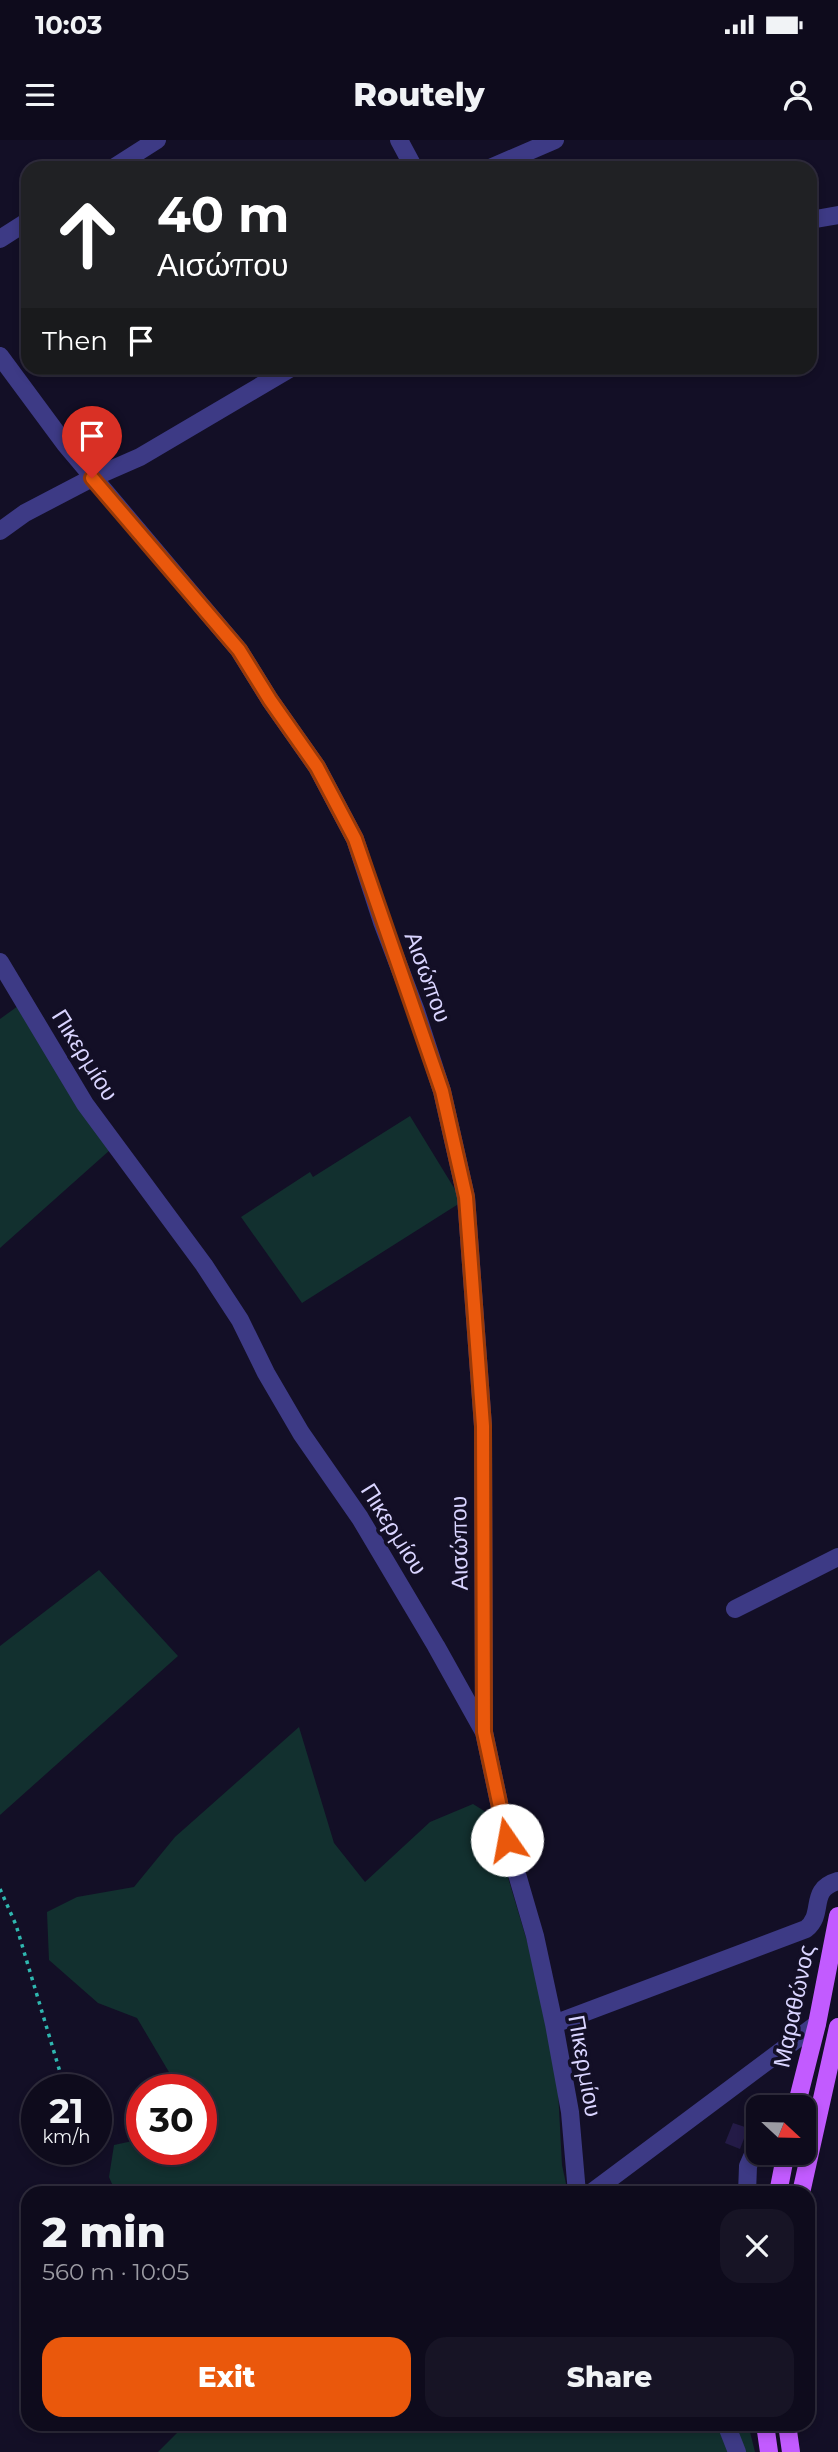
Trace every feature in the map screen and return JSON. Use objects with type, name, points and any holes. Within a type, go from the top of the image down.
[{"type":"main road","name":"Μαραθώνος","points":[[798,2095],[817,2024],[838,1916]]},
{"type":"main road","name":"Μαραθώνος","points":[[803,2186],[838,2028]]},
{"type":"main road","points":[[779,2186],[783,2165]]},
{"type":"main road","points":[[766,2431],[769,2452]]},
{"type":"main road","points":[[788,2431],[791,2452]]},
{"type":"street","points":[[124,161],[157,140]]},
{"type":"street","points":[[398,140],[410,161]]},
{"type":"street","points":[[506,161],[555,140]]},
{"type":"street","points":[[817,219],[838,215]]},
{"type":"street","points":[[0,239],[21,226]]},
{"type":"street","name":"Αισώπου","points":[[0,356],[92,478],[239,650],[317,767],[355,839],[442,1091],[466,1197],[483,1426],[484,1732]]},
{"type":"street","points":[[0,531],[25,513],[92,478],[140,457],[280,375]]},
{"type":"street","name":"Πικερμίου","points":[[0,962],[85,1104],[204,1265],[240,1320],[266,1373],[301,1433],[360,1518],[484,1732],[507,1840],[535,1936],[554,2024],[570,2112],[576,2186]]},
{"type":"street","points":[[734,1609],[838,1557]]},
{"type":"street","points":[[554,2024],[806,1929],[816,1916],[818,1894],[838,1881]]},
{"type":"street","points":[[599,2186],[817,2024]]},
{"type":"street","points":[[747,2186],[748,2165]]},
{"type":"street","points":[[729,2431],[737,2452]]},
{"type":"path","points":[[0,1889],[16,1925],[61,2074]]},
{"type":"green space","points":[[18,1006],[110,1150],[0,1248],[0,1019]]},
{"type":"green space","points":[[410,1116],[459,1196],[460,1203],[302,1303],[241,1217],[310,1172],[313,1177]]},
{"type":"green space","points":[[99,1570],[178,1656],[0,1815],[0,1646]]},
{"type":"green space","points":[[299,1727],[334,1843],[365,1882],[430,1822],[473,1804],[489,1814],[535,1968],[558,2090],[562,2165],[566,2186],[113,2186],[109,2177],[114,2145],[126,2142],[126,2165],[217,2165],[217,2074],[170,2074],[137,2018],[98,2003],[49,1960],[47,1912],[77,1897],[134,1887],[175,1837]]},
{"type":"green space","points":[[179,2431],[750,2431],[755,2452],[158,2452]]},
{"type":"building","points":[[733,2123],[746,2127],[740,2149],[725,2143]]},
{"type":"route","points":[[92,478],[239,650],[317,767],[355,839],[442,1091],[466,1197],[483,1426],[484,1732],[507,1840]]}]
